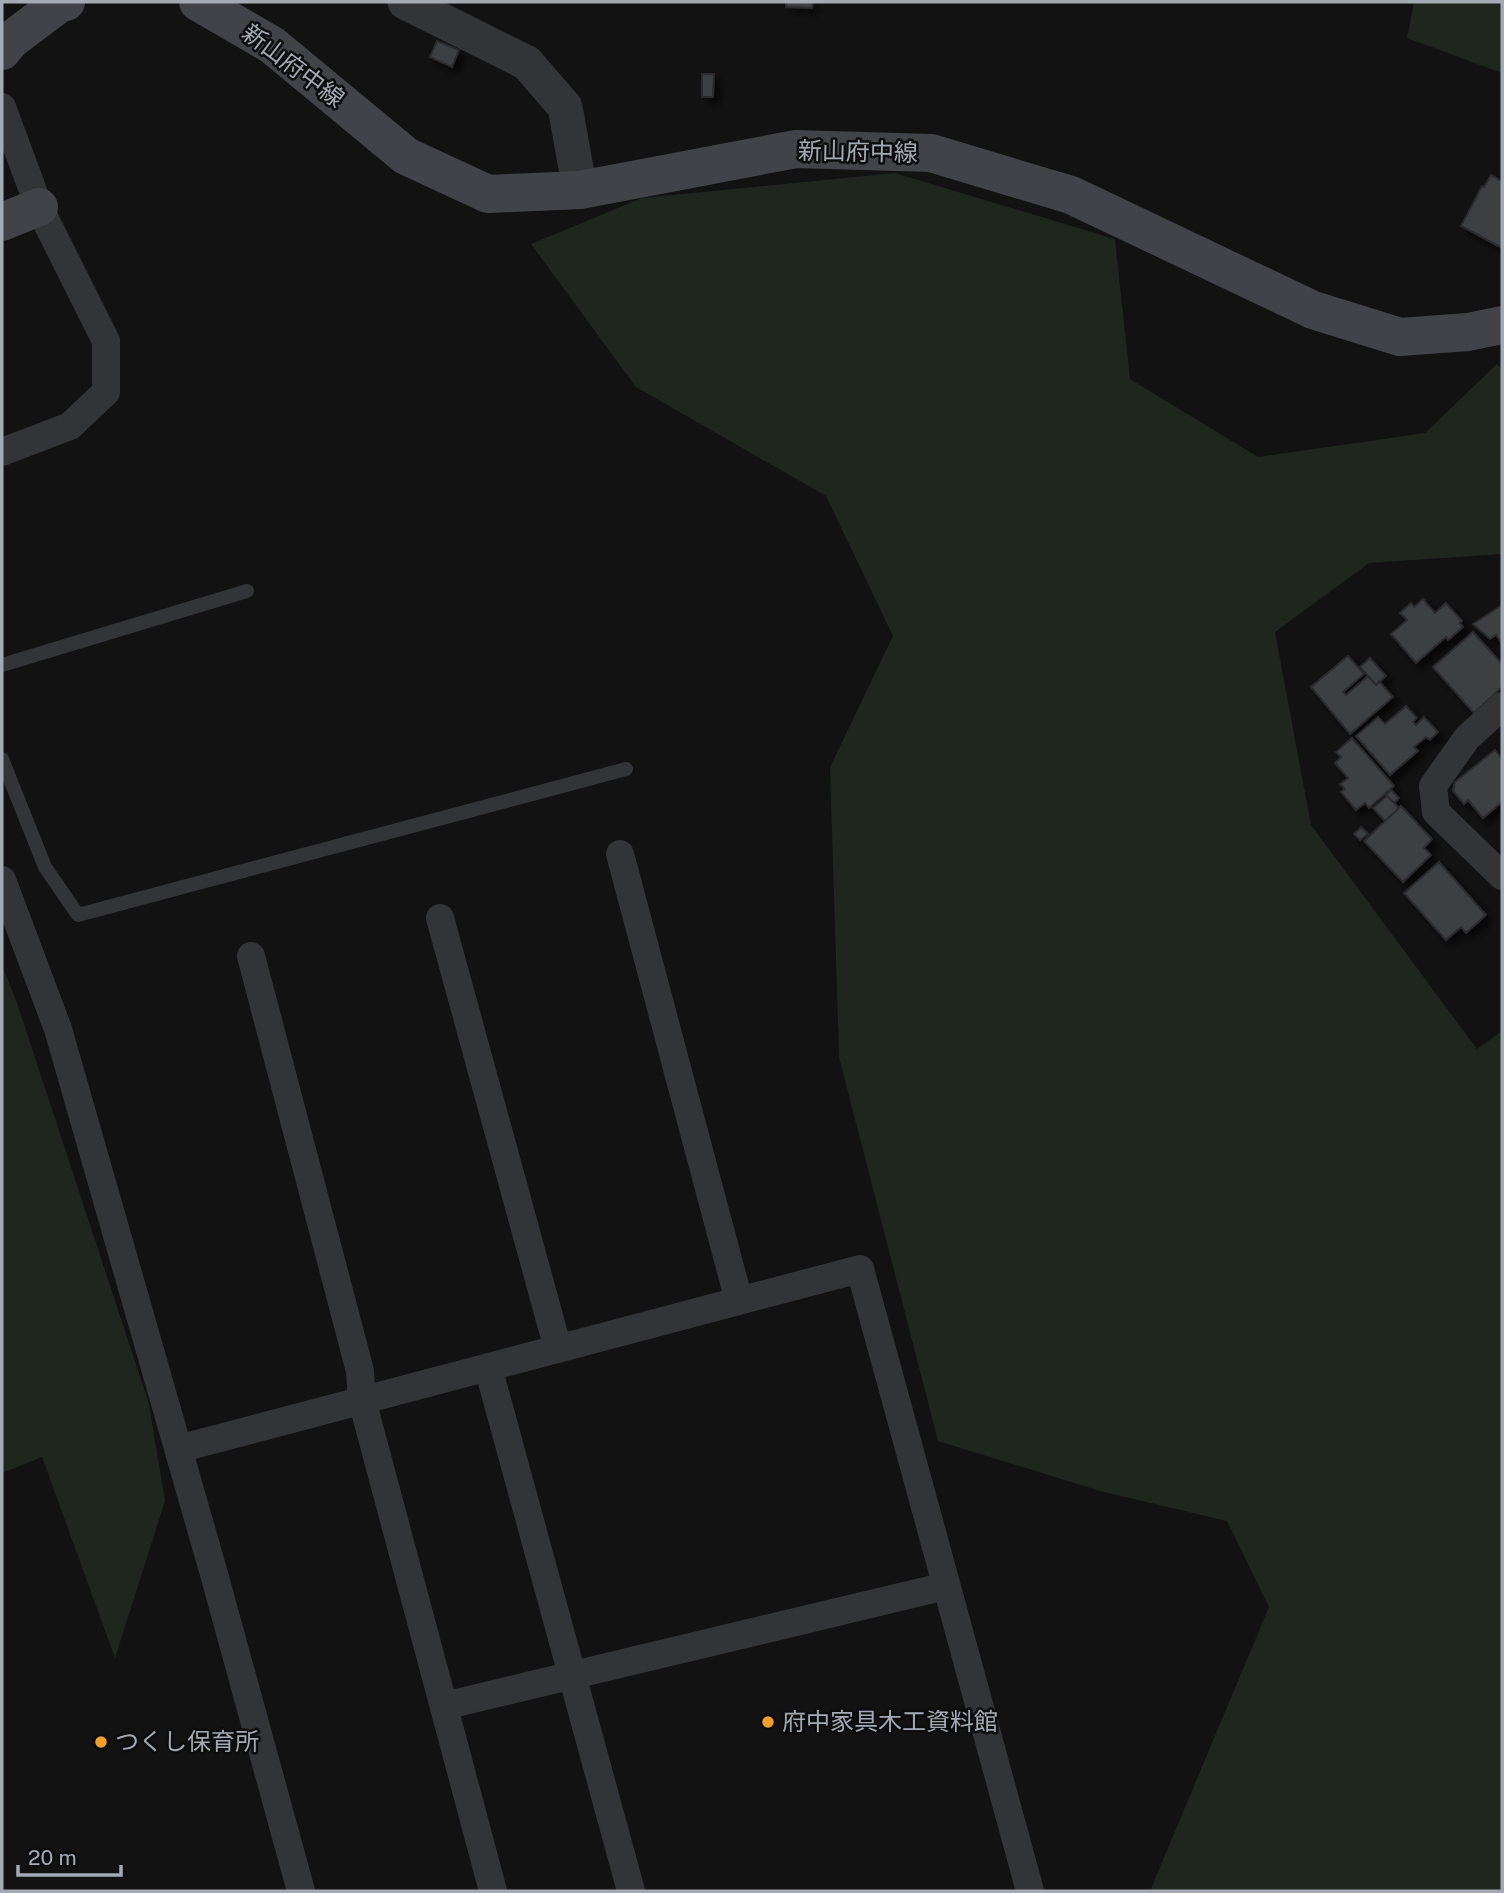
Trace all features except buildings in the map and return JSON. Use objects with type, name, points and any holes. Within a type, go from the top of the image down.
[{"type":"main road","points":[[2,51],[12,40],[66,2]]},
{"type":"main road","name":"新山府中線","points":[[198,2],[272,45],[406,156],[488,194],[580,190],[796,149],[931,153],[1071,195],[1313,310],[1400,337],[1468,332],[1502,325]]},
{"type":"main road","points":[[2,222],[39,207]]},
{"type":"street","points":[[405,2],[527,63],[565,107],[580,190]]},
{"type":"street","points":[[2,107],[39,207],[106,341],[106,392],[70,426],[2,452]]},
{"type":"street","points":[[1502,706],[1467,738],[1433,786],[1436,812],[1502,876]]},
{"type":"street","points":[[620,854],[739,1301]]},
{"type":"street","points":[[2,880],[58,1028],[300,1891]]},
{"type":"street","points":[[440,918],[558,1349]]},
{"type":"street","points":[[251,956],[360,1371],[362,1401],[494,1891]]},
{"type":"street","points":[[178,1449],[860,1269],[1030,1891]]},
{"type":"street","points":[[488,1367],[631,1891]]},
{"type":"street","points":[[444,1706],[946,1586]]},
{"type":"lane","points":[[2,665],[247,591]]},
{"type":"lane","points":[[2,759],[45,867],[78,915],[626,769]]},
{"type":"shaded area","points":[[1414,2],[1502,2],[1502,73],[1407,38]]},
{"type":"shaded area","points":[[895,173],[1115,239],[1130,379],[1258,457],[1425,433],[1497,364],[1502,370],[1502,554],[1369,563],[1275,632],[1311,825],[1477,1049],[1502,1031],[1502,1891],[1150,1891],[1269,1607],[1227,1521],[1100,1491],[938,1441],[839,1057],[830,767],[893,636],[826,496],[636,387],[531,244],[642,198]]},
{"type":"shaded area","points":[[2,965],[16,1000],[149,1404],[165,1501],[115,1658],[42,1457],[2,1473]]},
{"type":"place","name":"府中家具木工資料館","points":[[768,1722]]},
{"type":"place","name":"つくし保育所","points":[[101,1742]]}]
